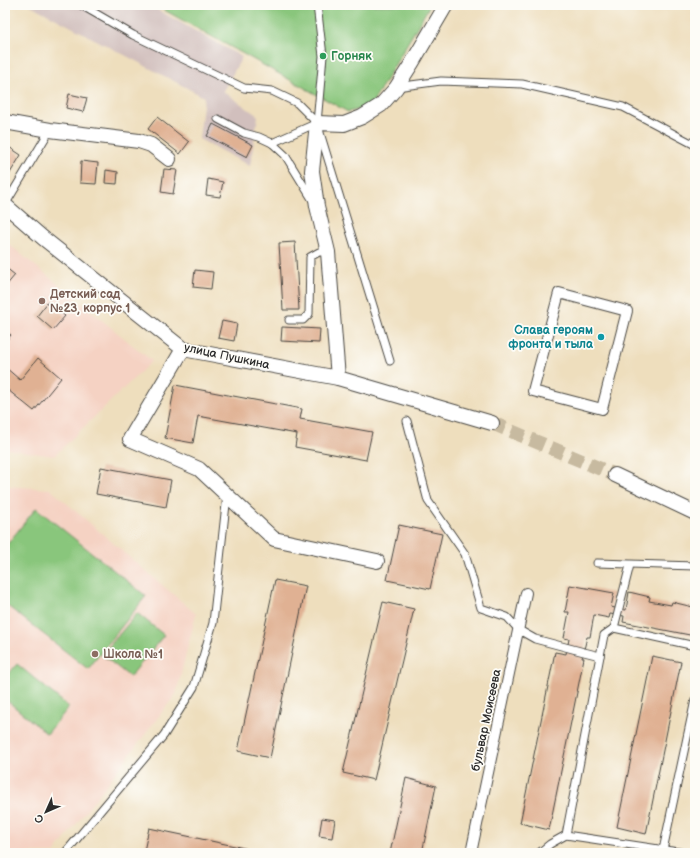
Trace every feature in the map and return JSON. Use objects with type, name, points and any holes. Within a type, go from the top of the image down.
[{"type":"street","points":[[338,378],[328,252],[317,206],[312,171],[318,123],[344,124],[362,117],[381,105],[396,88],[446,5]]},
{"type":"street","points":[[5,122],[50,130],[139,141],[150,145],[169,159]]},
{"type":"street","name":"улица Пушкина","points":[[5,205],[43,238],[183,349],[338,378],[492,423]]},
{"type":"street","points":[[558,293],[627,311],[602,409],[533,391],[558,293]]},
{"type":"street","points":[[183,349],[130,439],[199,469],[274,540],[377,561]]},
{"type":"street","points":[[615,475],[695,514]]},
{"type":"street","name":"бульвар Моисеева","points":[[471,853],[526,592]]},
{"type":"lane","points":[[82,5],[133,35],[244,88],[272,91],[297,103],[318,123]]},
{"type":"lane","points":[[317,5],[322,56],[318,123],[390,361]]},
{"type":"lane","points":[[396,88],[441,81],[522,84],[623,108],[695,145]]},
{"type":"lane","points":[[218,119],[244,133],[259,137],[272,143],[285,155],[317,206]]},
{"type":"lane","points":[[272,143],[318,123]]},
{"type":"lane","points":[[5,205],[50,130]]},
{"type":"lane","points":[[289,320],[304,320],[309,314],[310,258],[319,252],[328,252]]},
{"type":"lane","points":[[407,421],[428,501],[465,554],[481,608],[507,617],[519,630],[534,639],[600,656]]},
{"type":"lane","points":[[65,853],[164,735],[194,687],[213,623],[227,495]]},
{"type":"lane","points":[[597,563],[695,566]]},
{"type":"lane","points":[[566,835],[604,635],[614,628],[630,565]]},
{"type":"lane","points":[[614,628],[695,646]]},
{"type":"lane","points":[[663,850],[695,700]]},
{"type":"lane","points":[[539,853],[550,844],[566,835],[685,853]]},
{"type":"shaded area","points":[[30,5],[149,5],[242,57],[223,91],[258,116],[250,166],[199,139],[204,97]]},
{"type":"shaded area","name":"Детский сад №23, корпус 1","points":[[5,241],[152,361],[54,456],[5,449]]},
{"type":"shaded area","name":"Школа №1","points":[[5,486],[50,489],[196,614],[176,694],[54,853],[5,853]]},
{"type":"green space","name":"Горняк","points":[[155,5],[430,5],[370,107],[348,112]]},
{"type":"green space","points":[[36,508],[146,596],[88,669],[5,604],[5,547]]},
{"type":"green space","points":[[137,613],[164,635],[130,677],[102,655]]},
{"type":"green space","points":[[17,664],[69,707],[47,734],[5,699],[5,678]]},
{"type":"building","points":[[69,94],[87,98],[83,112],[66,108]]},
{"type":"building","points":[[157,117],[189,142],[180,154],[148,129]]},
{"type":"building","points":[[213,124],[253,145],[247,157],[207,136]]},
{"type":"building","points":[[9,147],[21,155],[7,178],[5,176],[5,154]]},
{"type":"building","points":[[81,161],[98,163],[96,184],[80,183]]},
{"type":"building","points":[[164,169],[177,170],[173,194],[161,192]]},
{"type":"building","points":[[106,170],[118,172],[117,184],[105,183]]},
{"type":"building","points":[[208,179],[223,182],[220,197],[206,195]]},
{"type":"building","points":[[295,242],[299,310],[283,310],[279,243]]},
{"type":"building","points":[[5,267],[15,275],[5,287]]},
{"type":"building","points":[[195,270],[213,272],[211,289],[193,287]]},
{"type":"building","points":[[48,302],[65,316],[53,330],[37,316]]},
{"type":"building","points":[[222,321],[237,324],[234,341],[218,338]]},
{"type":"building","points":[[282,327],[320,329],[319,343],[281,341]]},
{"type":"building","points":[[5,330],[11,335],[5,342]]},
{"type":"building","points":[[38,358],[61,378],[34,411],[8,390],[5,394],[5,367],[20,380]]},
{"type":"building","points":[[175,385],[302,409],[300,419],[372,432],[366,460],[295,447],[297,434],[198,416],[193,443],[165,438]]},
{"type":"building","points":[[101,467],[171,480],[166,507],[96,494]]},
{"type":"building","points":[[399,525],[442,534],[430,589],[387,580]]},
{"type":"building","points":[[275,580],[306,586],[270,758],[238,751]]},
{"type":"building","points":[[570,585],[614,593],[611,607],[619,609],[626,610],[629,592],[650,597],[649,601],[671,605],[672,602],[693,607],[692,611],[695,612],[695,636],[623,622],[624,616],[610,614],[609,618],[594,615],[590,637],[587,637],[582,658],[584,658],[549,830],[520,823],[555,652],[566,654],[569,639],[564,638],[569,612],[565,612]]},
{"type":"building","points":[[383,602],[414,609],[374,780],[343,773]]},
{"type":"building","points":[[652,656],[681,662],[646,834],[617,827]]},
{"type":"building","points":[[406,778],[436,786],[422,853],[390,853]]},
{"type":"building","points":[[322,818],[335,820],[332,838],[319,836]]},
{"type":"building","points":[[149,828],[249,849],[248,853],[136,853],[137,850],[144,851]]},
{"type":"tunnel","points":[[492,423],[615,475]]},
{"type":"place","name":"Горняк","points":[[323,56]]},
{"type":"place","name":"Детский сад №23, корпус 1","points":[[42,301]]},
{"type":"place","name":"Слава героям фронта и тыла","points":[[601,337]]},
{"type":"place","name":"Школа №1","points":[[95,654]]}]
